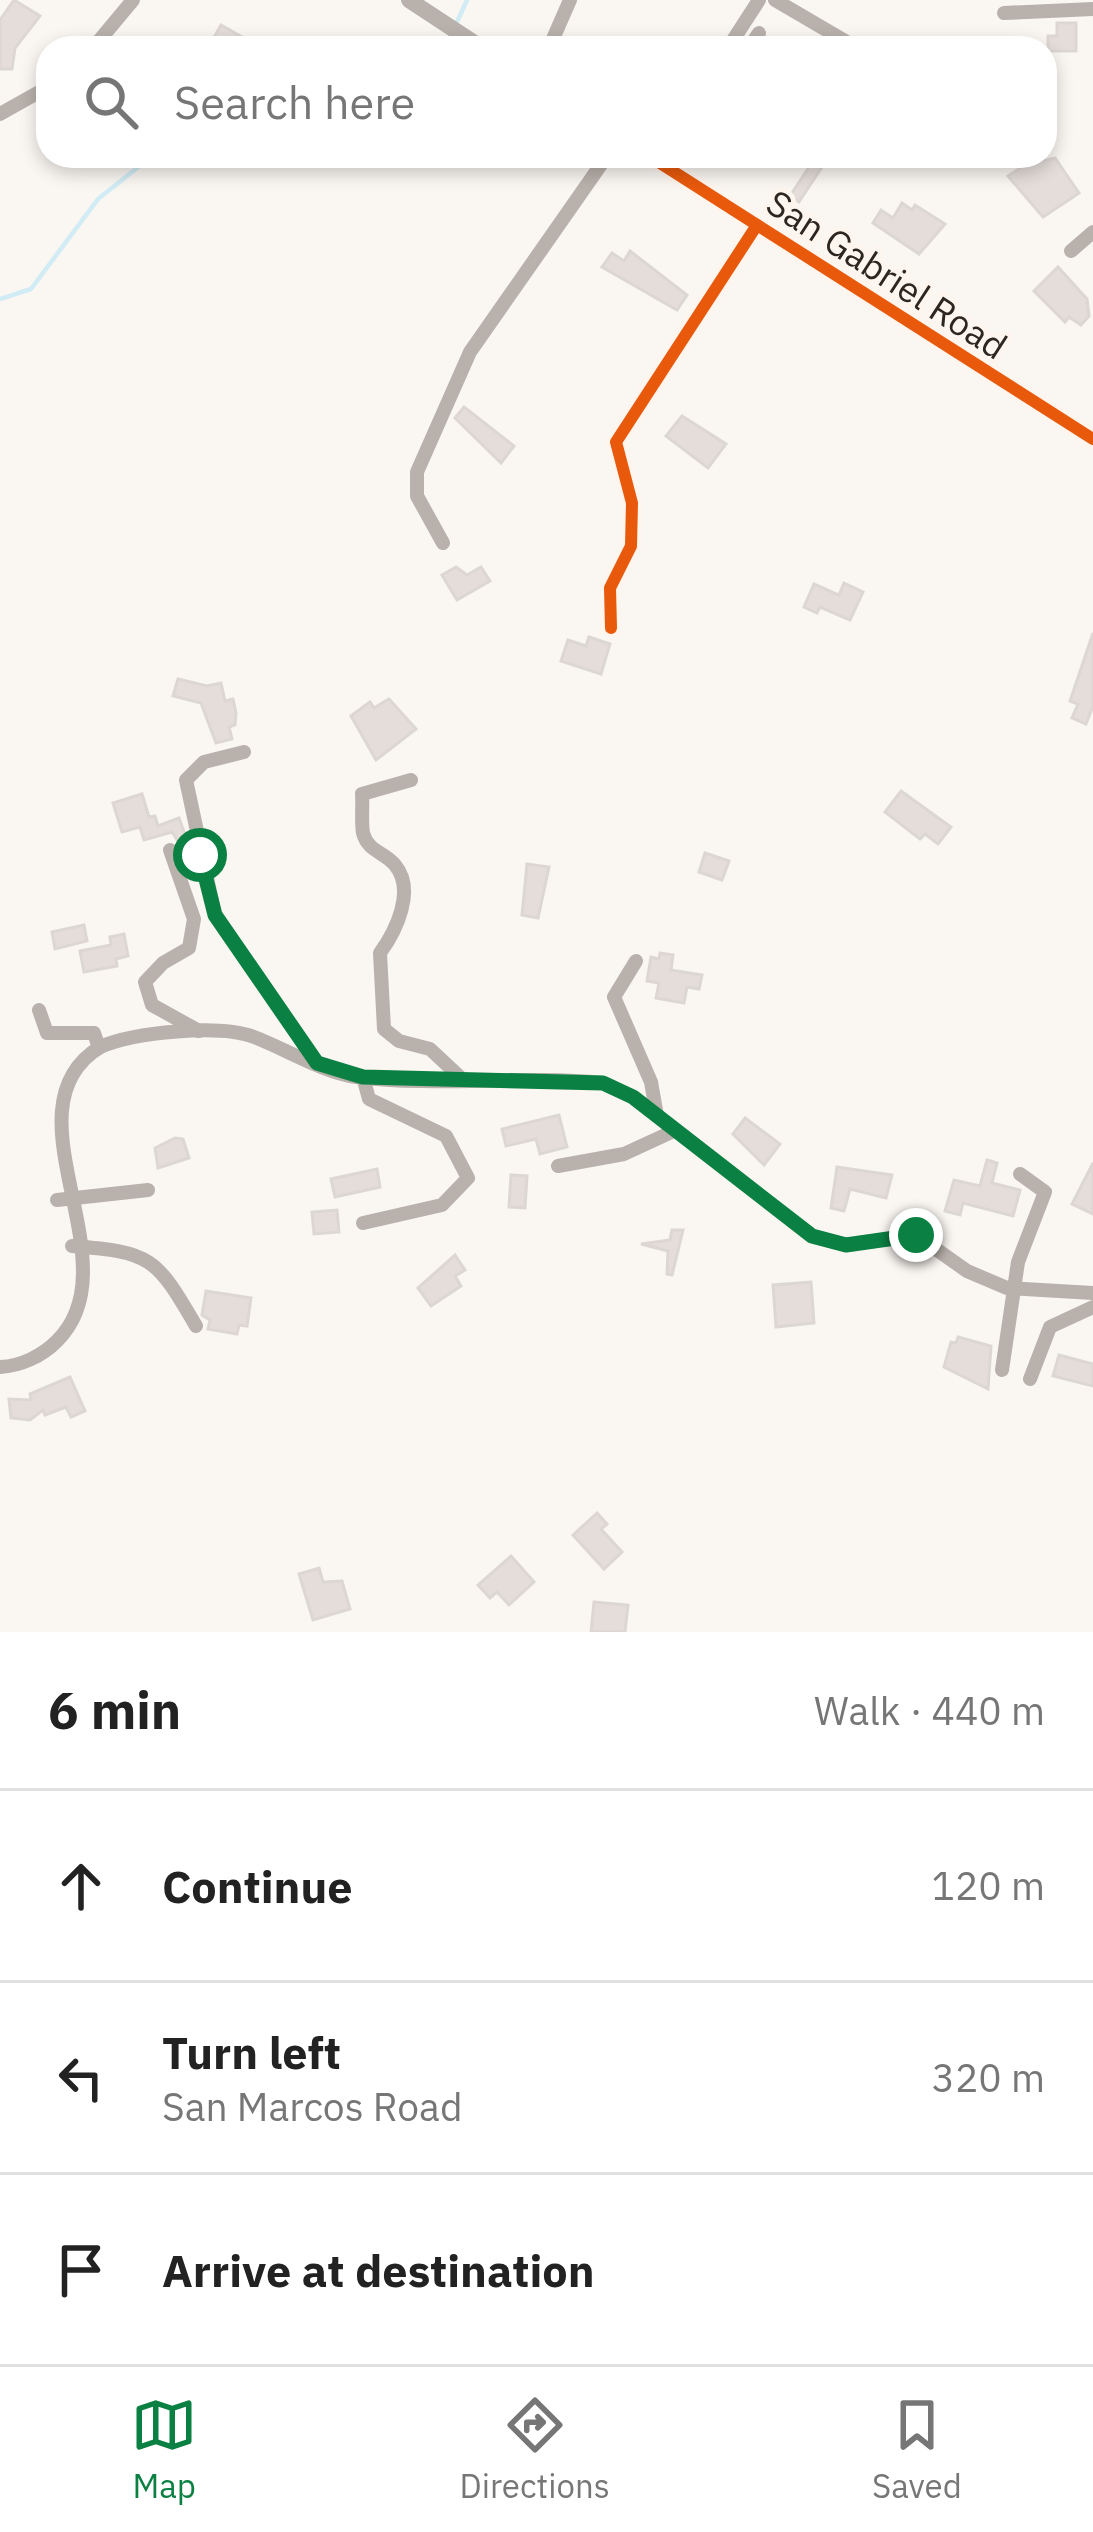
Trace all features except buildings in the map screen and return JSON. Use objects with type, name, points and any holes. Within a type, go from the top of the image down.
[{"type":"street","points":[[103,36],[134,0]]},
{"type":"street","points":[[409,0],[464,36]]},
{"type":"street","points":[[554,36],[571,0]]},
{"type":"street","points":[[736,36],[759,0]]},
{"type":"street","points":[[775,0],[836,36]]},
{"type":"street","points":[[1004,13],[1093,9]]},
{"type":"street","points":[[0,114],[36,94]]},
{"type":"street","points":[[442,543],[418,496],[417,472],[470,352],[599,168]]},
{"type":"street","name":"San Gabriel Road","points":[[675,168],[1093,439]]},
{"type":"street","points":[[610,628],[610,588],[631,546],[632,503],[616,442],[757,225]]},
{"type":"street","points":[[1071,251],[1093,232]]},
{"type":"street","points":[[244,752],[204,762],[186,780],[200,855],[215,915],[317,1063]]},
{"type":"street","points":[[411,780],[362,794],[363,835],[374,852],[394,862],[404,881],[398,929],[380,953],[384,1029],[399,1041],[430,1049],[461,1078]]},
{"type":"street","points":[[170,850],[194,920],[189,948],[163,963],[145,982],[152,1005],[199,1031]]},
{"type":"street","points":[[636,961],[614,997],[651,1082],[657,1116]]},
{"type":"street","points":[[39,1010],[47,1034],[94,1034],[99,1048]]},
{"type":"street","points":[[44,1120],[57,1082],[73,1063],[99,1048],[199,1031],[238,1032],[363,1077],[603,1083],[657,1116],[812,1236],[846,1245],[916,1235],[967,1271],[1017,1289],[1093,1293]]},
{"type":"street","points":[[363,1077],[369,1099],[446,1136],[468,1178],[442,1205],[363,1223]]},
{"type":"street","points":[[558,1166],[624,1154],[676,1130]]},
{"type":"street","points":[[1002,1370],[1018,1262],[1045,1192],[1020,1174]]},
{"type":"street","points":[[0,1367],[44,1353],[69,1326],[78,1291],[72,1246],[50,1178]]},
{"type":"street","points":[[57,1201],[148,1190]]},
{"type":"street","points":[[72,1246],[135,1251],[167,1276],[196,1326]]},
{"type":"street","points":[[1030,1379],[1050,1327],[1093,1307]]},
{"type":"waterway","points":[[456,24],[467,0]]},
{"type":"waterway","points":[[0,299],[31,289],[98,199],[137,168]]},
{"type":"cycle path","points":[[668,168],[1093,439]]},
{"type":"cycle path","points":[[611,628],[610,588],[631,546],[632,503],[616,442],[757,225]]},
{"type":"route","points":[[200,855],[215,915],[317,1063],[363,1077],[603,1083],[633,1097],[812,1236],[846,1245],[916,1235]]}]
